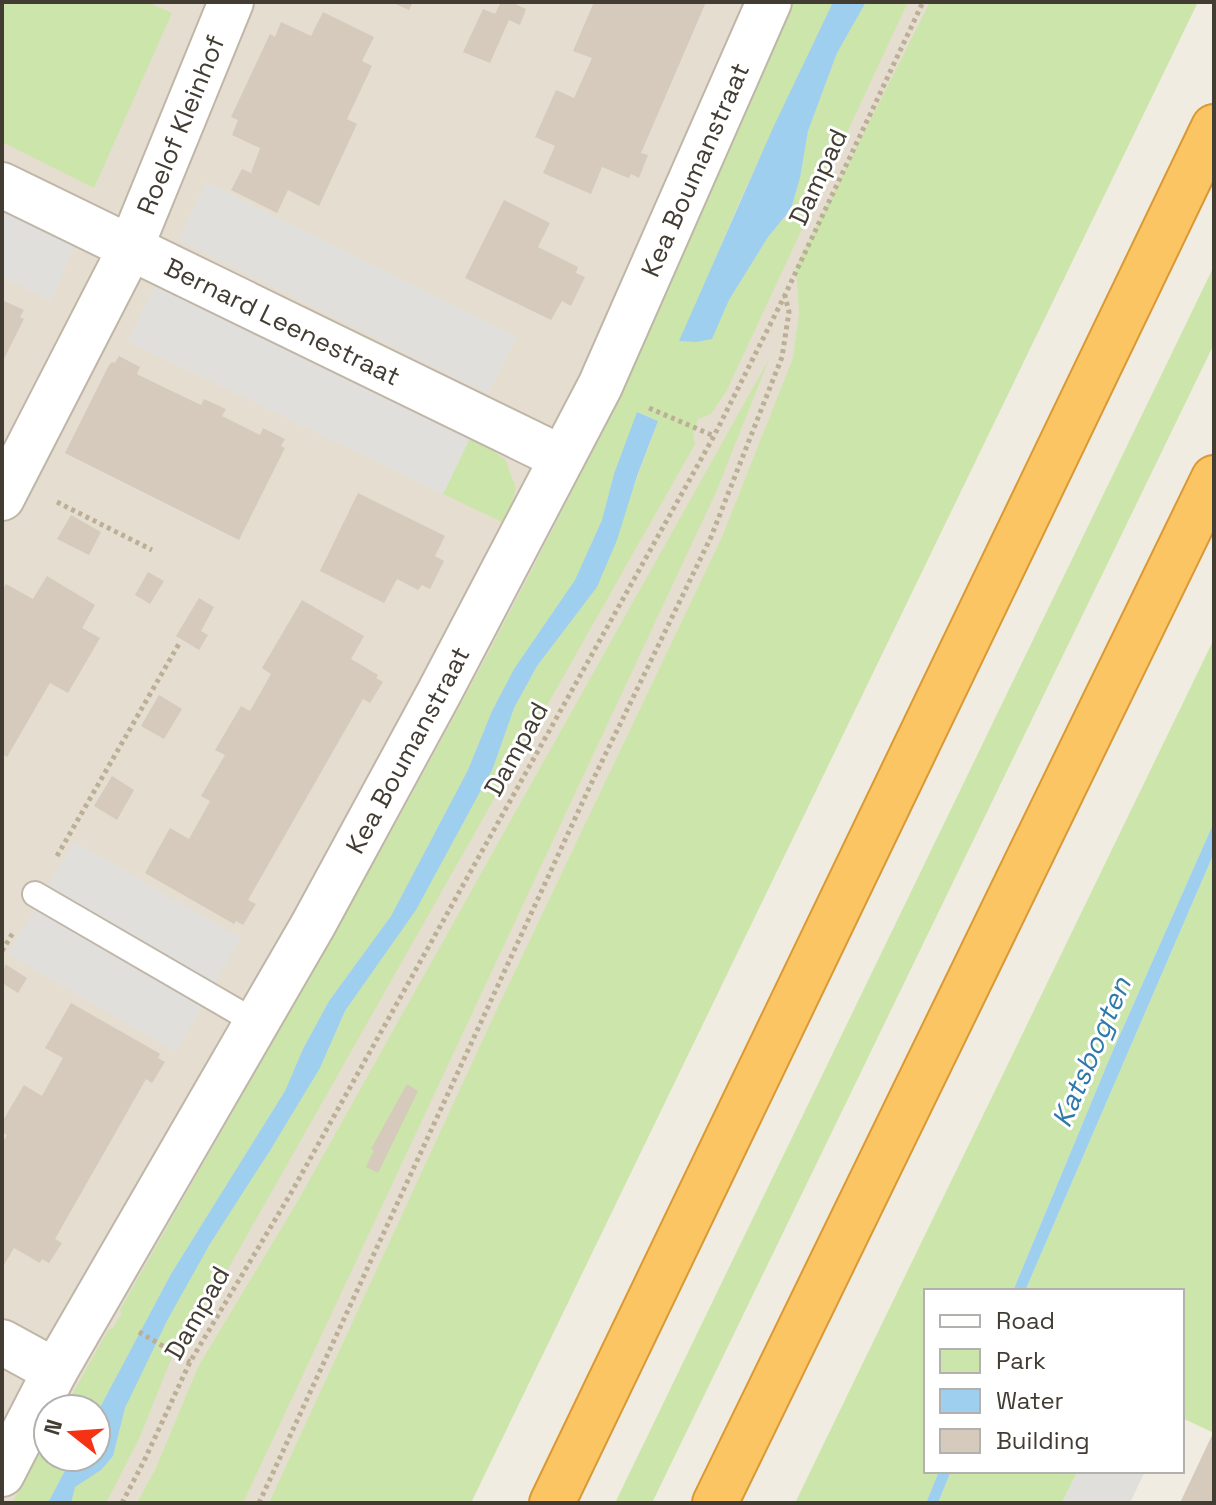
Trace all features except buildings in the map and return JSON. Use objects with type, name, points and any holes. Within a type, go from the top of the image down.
[{"type":"highway","points":[[552,1503],[1214,127]]},
{"type":"highway","points":[[715,1503],[1214,478]]},
{"type":"street","name":"Roelof Kleinhof","points":[[7,488],[130,249],[231,2]]},
{"type":"street","name":"Kea Boumanstraat","points":[[2,1474],[55,1371],[257,1023],[439,693],[600,386],[769,2]]},
{"type":"street","name":"Bernard Leenestraat","points":[[2,185],[562,458]]},
{"type":"street","points":[[2,1342],[55,1371]]},
{"type":"lane","points":[[35,894],[257,1023]]},
{"type":"path","name":"Dampad","points":[[122,1503],[190,1362],[298,1179],[714,436],[785,295],[923,2]]},
{"type":"path","points":[[259,1503],[590,786],[711,537],[782,357],[789,312],[785,295]]},
{"type":"path","points":[[643,405],[714,436]]},
{"type":"path","points":[[7,488],[152,550]]},
{"type":"path","points":[[2,951],[180,642]]},
{"type":"path","points":[[127,1326],[190,1362]]},
{"type":"shaded area","points":[[2,2],[1126,2],[407,1503],[2,1503]]},
{"type":"shaded area","points":[[206,182],[517,337],[488,394],[178,240]]},
{"type":"shaded area","points":[[2,208],[75,244],[51,301],[2,277]]},
{"type":"shaded area","points":[[156,283],[471,436],[443,494],[128,341]]},
{"type":"shaded area","points":[[74,841],[241,938],[176,1052],[8,954]]},
{"type":"shaded area","points":[[1077,1473],[1144,1473],[1130,1503],[1062,1503]]},
{"type":"green space","points":[[2,2],[147,2],[172,13],[94,188],[2,142]]},
{"type":"green space","points":[[787,2],[833,2],[741,198],[680,341],[696,342],[712,338],[729,300],[768,237],[791,209],[808,131],[837,53],[866,2],[908,2],[726,392],[711,414],[698,419],[693,437],[695,444],[228,1269],[182,1345],[176,1347],[139,1439],[106,1503],[71,1503],[74,1487],[96,1473],[112,1473],[112,1457],[125,1408],[168,1319],[210,1244],[320,1068],[345,1011],[416,910],[493,768],[514,708],[537,666],[597,587],[658,421],[638,412],[614,474],[602,520],[575,580],[514,669],[492,711],[468,770],[391,916],[329,1001],[285,1091],[171,1274],[108,1393],[73,1393],[108,1330],[113,1328],[121,1315],[120,1310],[438,746],[619,400],[638,347]]},
{"type":"green space","points":[[930,2],[1198,2],[471,1503],[269,1503],[497,1009],[722,537],[793,358],[799,313],[796,267]]},
{"type":"green space","points":[[1214,266],[1214,344],[652,1503],[615,1503]]},
{"type":"green space","points":[[769,359],[717,490],[243,1503],[137,1503],[156,1468],[198,1367],[296,1204]]},
{"type":"green space","points":[[471,436],[505,459],[516,488],[506,524],[443,494]]},
{"type":"green space","points":[[1214,639],[1214,822],[1111,1055],[1014,1289],[924,1289],[924,1473],[938,1473],[926,1503],[795,1503]]},
{"type":"green space","points":[[1214,853],[1214,1433],[1184,1419],[1184,1289],[1026,1289]]},
{"type":"green space","points":[[32,1467],[32,1473],[64,1473],[48,1503],[12,1503]]},
{"type":"green space","points":[[950,1473],[1077,1473],[1062,1503],[938,1503]]},
{"type":"water","points":[[833,2],[866,2],[837,53],[808,131],[791,209],[768,237],[729,300],[712,339],[679,341],[772,130]]},
{"type":"water","points":[[637,412],[658,421],[617,540],[597,587],[537,666],[514,708],[493,768],[416,910],[345,1011],[320,1068],[210,1244],[168,1319],[125,1408],[112,1457],[112,1393],[108,1393],[171,1274],[285,1091],[329,1001],[391,916],[468,770],[492,711],[514,669],[575,580],[602,520],[614,474]]},
{"type":"water","points":[[1214,822],[1214,853],[1026,1289],[1014,1289],[1111,1055]]},
{"type":"water","points":[[64,1473],[96,1473],[75,1487],[71,1503],[48,1503]]},
{"type":"water","points":[[938,1473],[950,1473],[938,1503],[926,1503]]},
{"type":"water label","name":"Katsbogten","points":[[1091,1052]]}]
